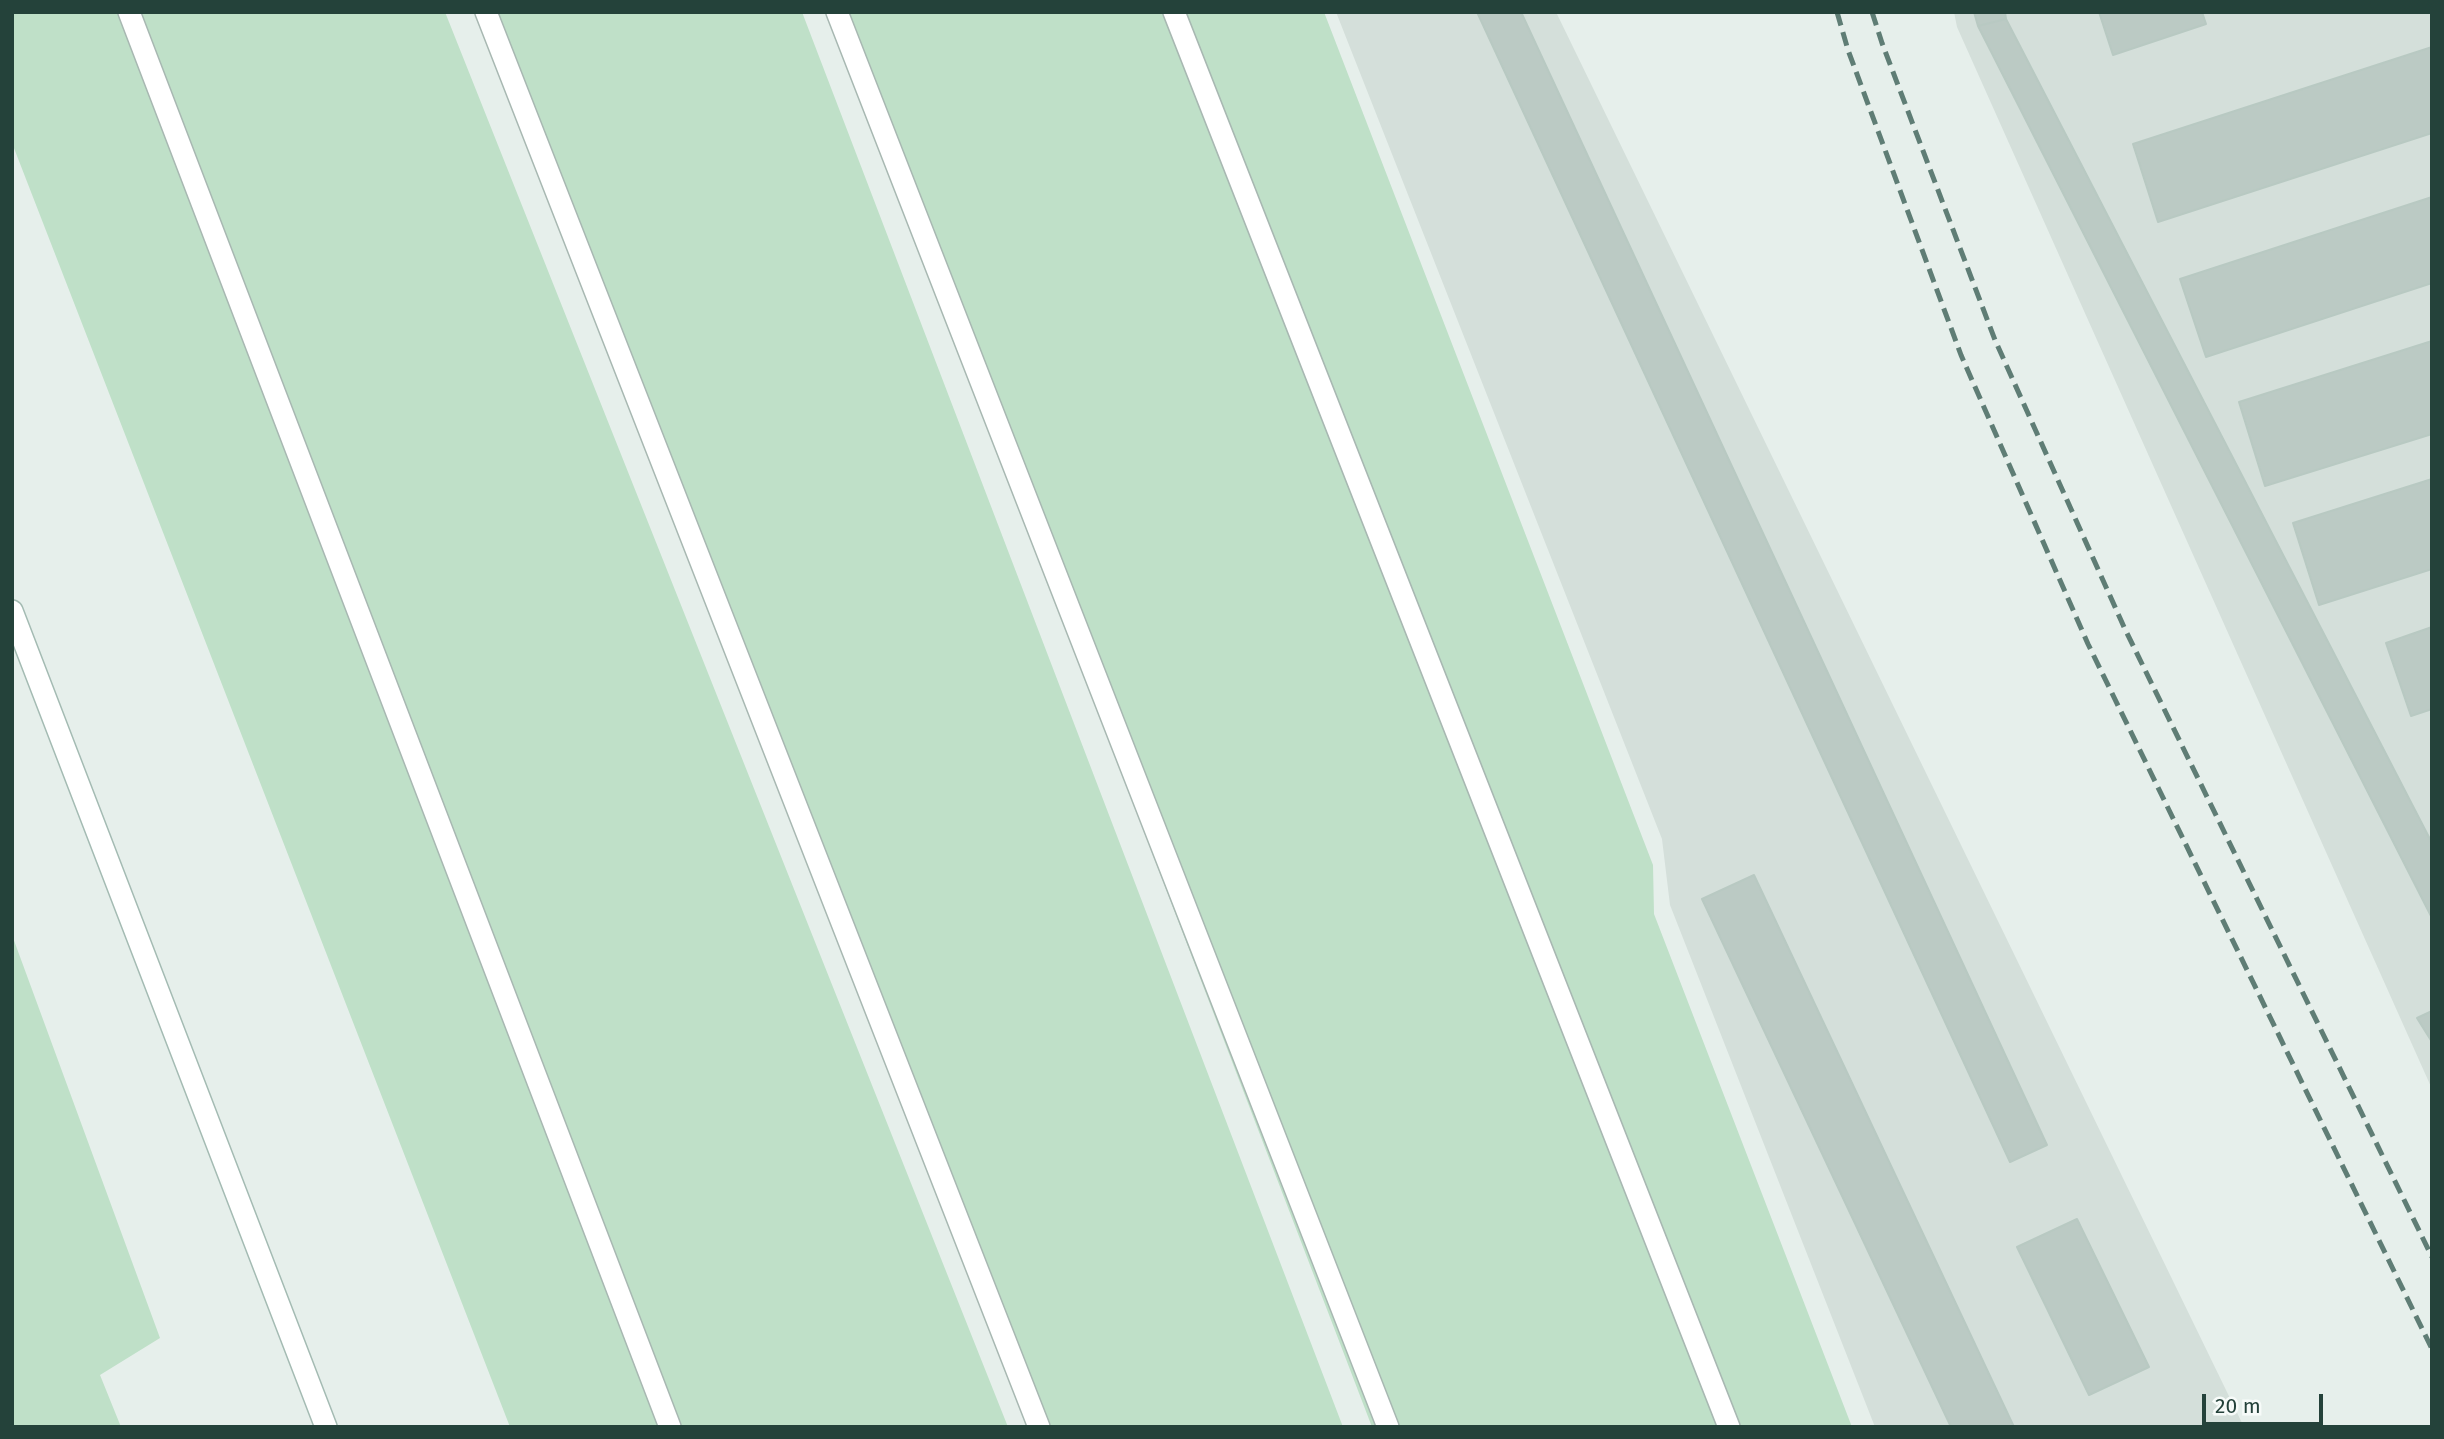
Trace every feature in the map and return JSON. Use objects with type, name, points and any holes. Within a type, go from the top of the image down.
[{"type":"main road","points":[[128,12],[670,1427]]},
{"type":"main road","points":[[486,12],[1039,1427]]},
{"type":"main road","points":[[837,12],[1388,1427]]},
{"type":"main road","points":[[1174,12],[1729,1427]]},
{"type":"main road","points":[[12,611],[326,1427]]},
{"type":"shaded area","points":[[1336,12],[1556,12],[2244,1427],[1875,1427],[1670,905],[1662,839]]},
{"type":"shaded area","points":[[1954,12],[2432,12],[2432,1089],[1957,27]]},
{"type":"green space","points":[[12,12],[445,12],[1008,1427],[510,1427],[12,143]]},
{"type":"green space","points":[[474,12],[802,12],[1343,1427],[1041,1427],[781,789]]},
{"type":"green space","points":[[830,12],[1324,12],[1653,865],[1654,914],[1852,1427],[1372,1427]]},
{"type":"green space","points":[[12,935],[160,1338],[100,1375],[121,1427],[12,1427]]},
{"type":"building","points":[[1477,12],[1521,12],[2047,1145],[2010,1162]]},
{"type":"building","points":[[1974,12],[2005,12],[2006,19],[1978,26]]},
{"type":"building","points":[[2099,12],[2202,12],[2206,24],[2113,55]]},
{"type":"building","points":[[2006,19],[2432,843],[2432,918],[1978,26]]},
{"type":"building","points":[[2432,47],[2432,133],[2158,222],[2133,144]]},
{"type":"building","points":[[2432,197],[2432,283],[2206,357],[2180,279]]},
{"type":"building","points":[[2432,341],[2432,434],[2265,486],[2239,402]]},
{"type":"building","points":[[2432,479],[2432,569],[2319,605],[2293,523]]},
{"type":"building","points":[[2432,627],[2432,709],[2411,716],[2386,643]]},
{"type":"building","points":[[1754,875],[2014,1427],[1951,1427],[1702,899]]},
{"type":"building","points":[[2432,1011],[2432,1042],[2417,1018]]},
{"type":"building","points":[[2077,1219],[2149,1367],[2089,1395],[2017,1247]]},
{"type":"railway","points":[[1837,12],[1848,50],[1961,355],[2088,644],[2432,1349]]},
{"type":"railway","points":[[1872,12],[1995,340],[2124,627],[2432,1257]]}]
